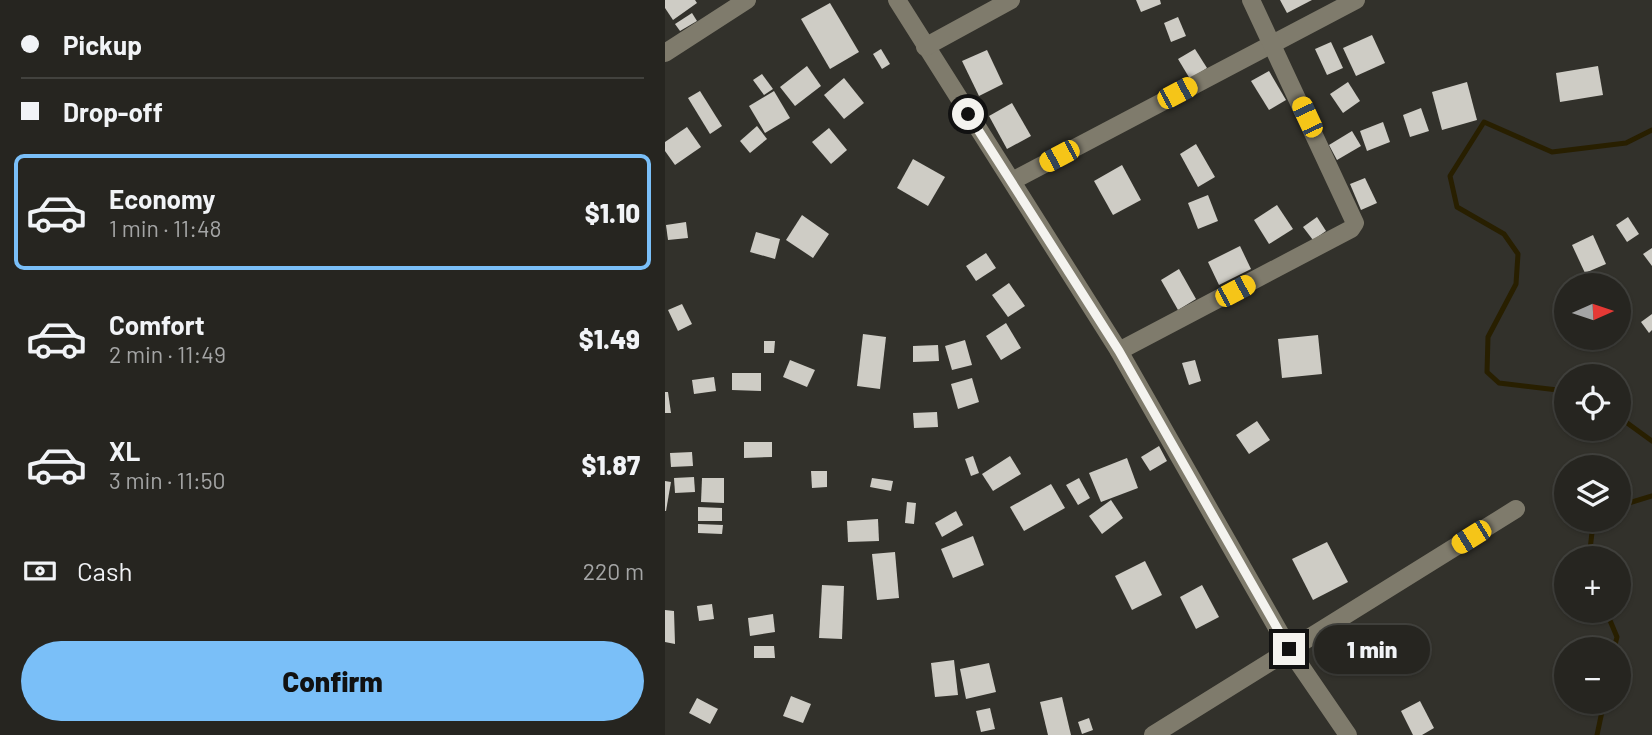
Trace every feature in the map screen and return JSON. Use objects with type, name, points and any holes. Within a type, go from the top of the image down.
[{"type":"street","points":[[665,53],[747,0]]},
{"type":"street","points":[[897,0],[1119,351],[1289,649],[1348,735]]},
{"type":"street","points":[[925,47],[1011,0]]},
{"type":"street","points":[[1119,351],[1308,253],[1350,229],[1355,223],[1251,0]]},
{"type":"street","points":[[1012,181],[1356,0]]},
{"type":"street","points":[[1153,735],[1516,509]]},
{"type":"building","points":[[665,0],[695,0],[697,3],[673,20],[665,8]]},
{"type":"building","points":[[1136,0],[1160,0],[1161,4],[1141,12]]},
{"type":"building","points":[[1280,0],[1312,0],[1287,13]]},
{"type":"building","points":[[830,3],[859,52],[830,69],[801,19]]},
{"type":"building","points":[[692,13],[697,21],[680,31],[675,24]]},
{"type":"building","points":[[1178,17],[1186,36],[1171,42],[1164,23]]},
{"type":"building","points":[[1372,35],[1385,63],[1356,76],[1343,48]]},
{"type":"building","points":[[1331,42],[1343,68],[1327,75],[1315,49]]},
{"type":"building","points":[[881,49],[890,64],[882,69],[873,54]]},
{"type":"building","points":[[1195,49],[1207,68],[1190,79],[1178,59]]},
{"type":"building","points":[[987,50],[1003,84],[979,96],[962,61]]},
{"type":"building","points":[[807,66],[821,86],[795,106],[780,87]]},
{"type":"building","points":[[1598,66],[1603,95],[1560,102],[1556,73]]},
{"type":"building","points":[[1269,71],[1286,100],[1269,110],[1251,81]]},
{"type":"building","points":[[762,74],[773,89],[764,95],[753,80]]},
{"type":"building","points":[[844,78],[864,103],[844,119],[824,95]]},
{"type":"building","points":[[1348,82],[1360,101],[1343,113],[1330,94]]},
{"type":"building","points":[[1467,82],[1477,120],[1442,130],[1432,92]]},
{"type":"building","points":[[700,91],[722,126],[710,134],[688,98]]},
{"type":"building","points":[[774,91],[790,118],[765,133],[749,106]]},
{"type":"building","points":[[1012,103],[1031,136],[1007,149],[989,116]]},
{"type":"building","points":[[1421,108],[1429,131],[1410,137],[1403,115]]},
{"type":"building","points":[[1383,122],[1390,142],[1367,151],[1360,131]]},
{"type":"building","points":[[757,126],[767,139],[750,153],[740,141]]},
{"type":"building","points":[[687,127],[701,147],[675,165],[665,151],[665,142]]},
{"type":"building","points":[[829,128],[847,150],[831,164],[812,142]]},
{"type":"building","points":[[1352,131],[1361,146],[1337,160],[1329,145]]},
{"type":"building","points":[[1196,144],[1215,177],[1198,187],[1180,154]]},
{"type":"building","points":[[913,159],[945,177],[928,206],[897,188]]},
{"type":"building","points":[[1122,165],[1141,200],[1113,215],[1094,181]]},
{"type":"building","points":[[1365,178],[1377,203],[1361,210],[1350,184]]},
{"type":"building","points":[[1208,195],[1218,221],[1198,229],[1188,203]]},
{"type":"building","points":[[1277,205],[1293,229],[1269,244],[1254,220]]},
{"type":"building","points":[[802,215],[829,234],[813,258],[786,240]]},
{"type":"building","points":[[1317,217],[1326,231],[1313,240],[1303,227]]},
{"type":"building","points":[[1628,217],[1639,234],[1627,242],[1616,225]]},
{"type":"building","points":[[686,222],[688,238],[668,240],[666,225]]},
{"type":"building","points":[[756,232],[780,239],[775,259],[750,252]]},
{"type":"building","points":[[1593,235],[1606,264],[1585,273],[1572,245]]},
{"type":"building","points":[[1240,246],[1251,269],[1219,285],[1208,262]]},
{"type":"building","points":[[1652,248],[1652,266],[1643,254]]},
{"type":"building","points":[[986,253],[996,268],[976,281],[966,266]]},
{"type":"building","points":[[1179,269],[1196,299],[1178,310],[1161,280]]},
{"type":"building","points":[[1009,283],[1025,306],[1008,317],[992,295]]},
{"type":"building","points":[[682,304],[692,324],[678,331],[668,310]]},
{"type":"building","points":[[1652,314],[1652,330],[1649,333],[1641,322]]},
{"type":"building","points":[[1006,323],[1021,348],[1001,360],[986,336]]},
{"type":"building","points":[[863,334],[886,337],[880,389],[857,386]]},
{"type":"building","points":[[1318,335],[1322,374],[1282,378],[1278,339]]},
{"type":"building","points":[[965,340],[972,365],[952,370],[945,346]]},
{"type":"building","points":[[764,341],[775,341],[774,353],[764,353]]},
{"type":"building","points":[[938,345],[939,361],[913,362],[913,346]]},
{"type":"building","points":[[790,360],[815,370],[807,387],[783,377]]},
{"type":"building","points":[[1195,360],[1201,381],[1189,385],[1182,363]]},
{"type":"building","points":[[732,373],[761,373],[761,391],[732,390]]},
{"type":"building","points":[[714,377],[716,391],[694,394],[692,380]]},
{"type":"building","points":[[972,378],[979,402],[958,409],[951,384]]},
{"type":"building","points":[[665,392],[668,392],[671,413],[665,413]]},
{"type":"building","points":[[937,412],[938,427],[914,428],[913,413]]},
{"type":"building","points":[[1257,421],[1270,440],[1249,454],[1236,435]]},
{"type":"building","points":[[744,442],[772,442],[772,457],[744,458]]},
{"type":"building","points":[[1159,446],[1167,461],[1150,471],[1141,457]]},
{"type":"building","points":[[692,452],[693,466],[671,467],[670,453]]},
{"type":"building","points":[[973,456],[979,473],[971,476],[965,459]]},
{"type":"building","points":[[1010,456],[1021,474],[993,491],[982,474]]},
{"type":"building","points":[[1127,458],[1138,488],[1101,502],[1089,473]]},
{"type":"building","points":[[811,471],[827,471],[827,487],[812,488]]},
{"type":"building","points":[[694,477],[695,492],[675,493],[674,478]]},
{"type":"building","points":[[702,478],[724,478],[724,503],[701,502]]},
{"type":"building","points":[[872,478],[893,481],[891,491],[870,487]]},
{"type":"building","points":[[1079,478],[1090,498],[1078,505],[1066,485]]},
{"type":"building","points":[[665,481],[671,482],[666,511],[665,511]]},
{"type":"building","points":[[1051,484],[1065,508],[1024,531],[1010,507]]},
{"type":"building","points":[[1111,500],[1123,518],[1102,534],[1089,516]]},
{"type":"building","points":[[907,502],[916,503],[914,524],[905,523]]},
{"type":"building","points":[[698,507],[722,508],[722,521],[698,521]]},
{"type":"building","points":[[956,511],[963,525],[942,537],[935,523]]},
{"type":"building","points":[[878,519],[879,541],[848,542],[847,521]]},
{"type":"building","points":[[698,524],[723,525],[722,534],[698,533]]},
{"type":"building","points":[[973,536],[984,565],[953,578],[941,549]]},
{"type":"building","points":[[1327,542],[1348,582],[1313,600],[1292,559]]},
{"type":"building","points":[[895,552],[899,598],[877,600],[872,554]]},
{"type":"building","points":[[1145,561],[1162,595],[1132,610],[1115,576]]},
{"type":"building","points":[[822,585],[844,586],[842,639],[819,638]]},
{"type":"building","points":[[1202,585],[1219,617],[1196,629],[1180,597]]},
{"type":"building","points":[[712,604],[714,619],[699,621],[697,606]]},
{"type":"building","points":[[665,610],[674,611],[675,644],[665,642]]},
{"type":"building","points":[[773,614],[775,632],[750,636],[748,618]]},
{"type":"building","points":[[754,646],[774,646],[775,658],[754,658]]},
{"type":"building","points":[[954,660],[958,695],[935,697],[931,663]]},
{"type":"building","points":[[989,663],[996,692],[966,699],[960,669]]},
{"type":"building","points":[[791,696],[811,704],[803,723],[783,716]]},
{"type":"building","points":[[1062,697],[1071,735],[1048,735],[1040,702]]},
{"type":"building","points":[[697,698],[718,709],[710,724],[689,713]]},
{"type":"building","points":[[1420,701],[1434,728],[1422,735],[1413,735],[1401,711]]},
{"type":"building","points":[[990,708],[995,729],[981,732],[976,711]]},
{"type":"building","points":[[1089,718],[1093,730],[1082,734],[1078,722]]},
{"type":"waterway","points":[[1554,390],[1499,383],[1487,372],[1488,337],[1516,284],[1518,254],[1504,234],[1457,207],[1450,176],[1484,122],[1552,152],[1626,143],[1652,130]]},
{"type":"waterway","points":[[1631,426],[1652,441]]},
{"type":"waterway","points":[[1631,502],[1652,496]]},
{"type":"waterway","points":[[1590,546],[1592,532]]},
{"type":"waterway","points":[[1611,623],[1617,637]]},
{"type":"waterway","points":[[1597,735],[1601,714]]},
{"type":"route","points":[[968,114],[1119,351],[1161,429],[1289,649]]}]
